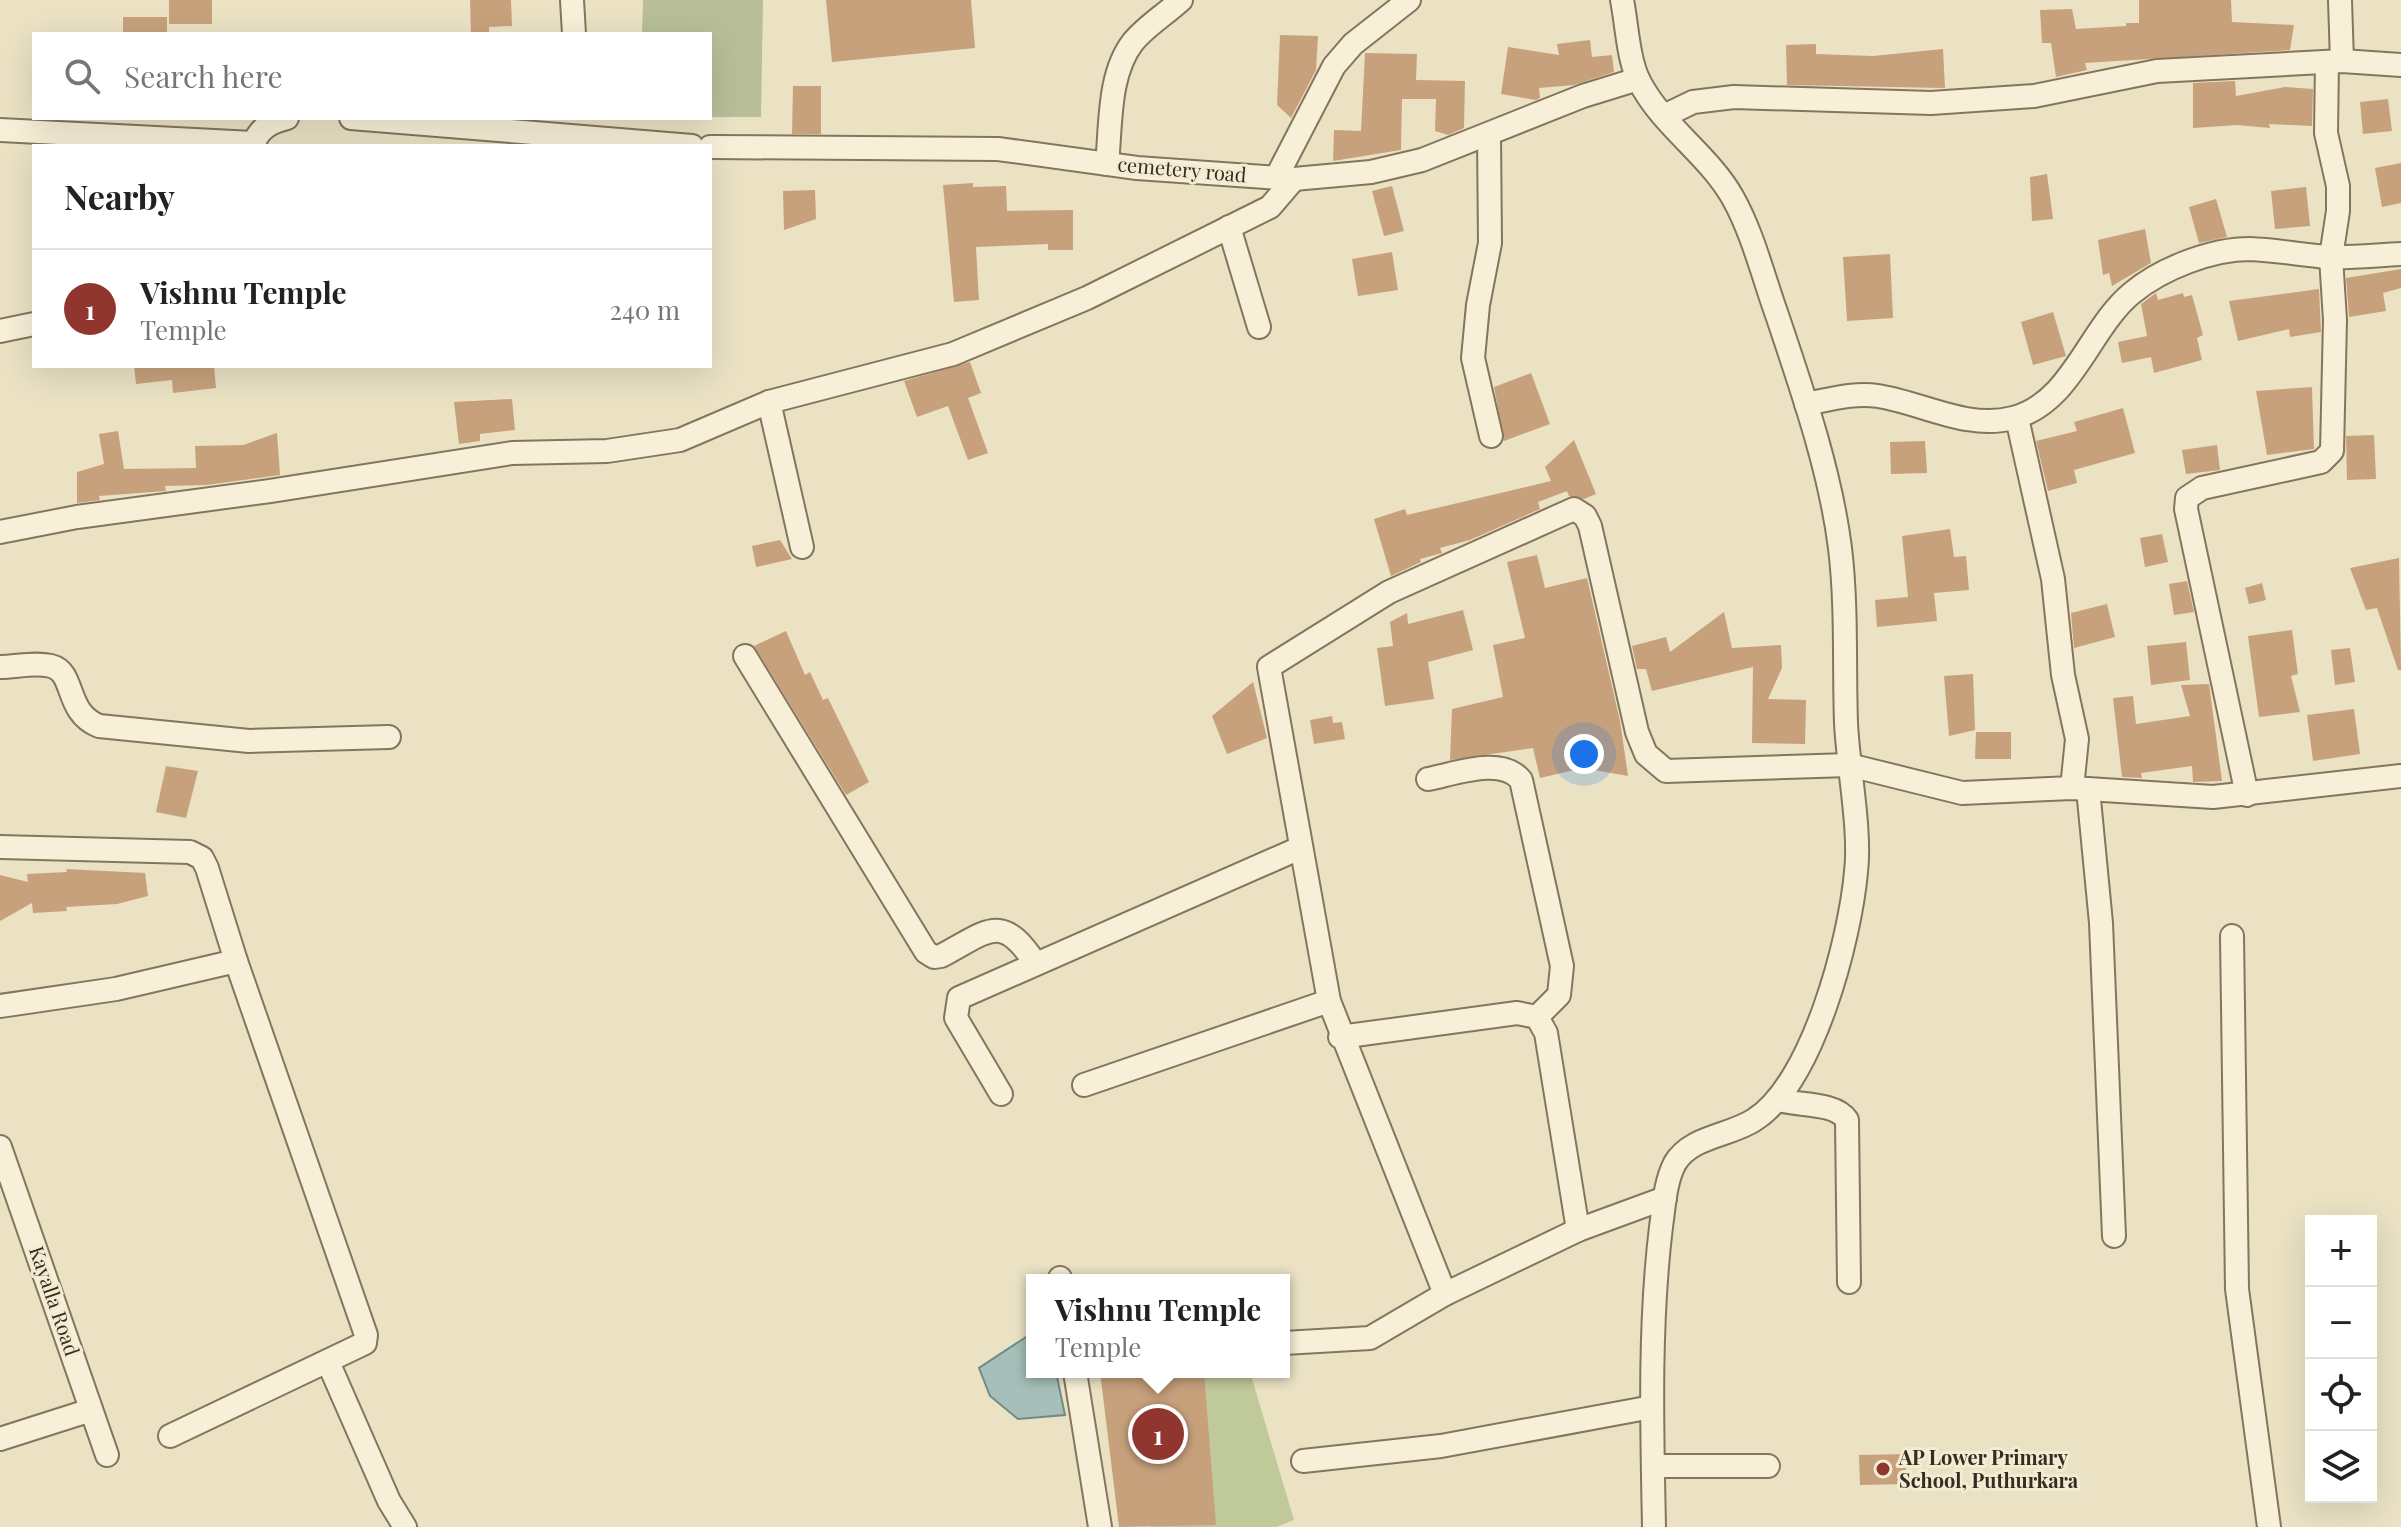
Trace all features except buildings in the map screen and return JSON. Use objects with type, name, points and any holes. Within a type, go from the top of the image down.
[{"type":"street","points":[[572,0],[574,32]]},
{"type":"street","points":[[1107,164],[1114,90],[1123,59],[1135,41],[1181,0]]},
{"type":"street","points":[[0,532],[77,517],[512,453],[607,451],[680,440],[769,402],[953,354],[1087,298],[1270,207],[1334,66],[1353,44],[1409,0]]},
{"type":"street","points":[[1622,0],[1638,79],[1664,116],[1731,195],[1749,235],[1806,404],[1831,497],[1840,545],[1846,607],[1849,765],[1857,870],[1840,960],[1807,1054],[1779,1100],[1750,1123],[1713,1136],[1679,1157],[1670,1174],[1657,1263],[1652,1407],[1654,1527]]},
{"type":"street","points":[[2247,795],[2186,509],[2193,492],[2219,482],[2329,458],[2332,451],[2335,320],[2331,257],[2338,211],[2338,186],[2326,133],[2340,0]]},
{"type":"street","points":[[1664,116],[1693,102],[1734,97],[1931,103],[2034,96],[2157,71],[2334,62],[2401,65]]},
{"type":"street","name":"cemetery road","points":[[712,147],[998,149],[1209,175],[1285,178],[1371,172],[1422,160],[1489,136],[1543,111],[1638,79]]},
{"type":"street","points":[[254,144],[272,122],[280,120]]},
{"type":"street","points":[[412,120],[564,125],[680,144]]},
{"type":"street","points":[[0,130],[236,144]]},
{"type":"street","points":[[1489,136],[1490,243],[1478,305],[1473,358],[1491,436]]},
{"type":"street","points":[[1229,227],[1259,327]]},
{"type":"street","points":[[1806,404],[1875,395],[1967,419],[1990,422],[2017,418],[2043,403],[2061,385],[2105,323],[2131,293],[2173,269],[2205,257],[2247,249],[2331,257],[2401,254]]},
{"type":"street","points":[[0,331],[32,324]]},
{"type":"street","points":[[769,402],[802,547]]},
{"type":"street","points":[[2017,418],[2053,579],[2063,675],[2077,739],[2080,788],[2101,923],[2114,1236]]},
{"type":"street","points":[[1445,1294],[1340,1037],[1329,1001],[1269,667],[1389,592],[1574,509],[1585,516],[1590,526],[1637,732],[1654,765],[1666,771],[1849,765],[1962,793],[2080,788],[2213,797],[2401,776]]},
{"type":"street","points":[[745,656],[926,952],[941,956],[992,931],[1003,931],[1019,939],[1035,963]]},
{"type":"street","points":[[0,667],[54,666],[62,673],[76,710],[86,721],[99,726],[249,741],[389,737]]},
{"type":"street","points":[[1428,779],[1499,767],[1513,770],[1521,780],[1562,966],[1559,995],[1537,1017]]},
{"type":"street","points":[[0,847],[190,852],[202,858],[366,1335],[365,1343],[170,1436]]},
{"type":"street","points":[[1001,1094],[956,1018],[954,1009],[959,998],[1035,963],[1124,929],[1300,848]]},
{"type":"street","points":[[2232,936],[2235,1271],[2269,1527]]},
{"type":"street","points":[[0,1006],[116,989],[236,961]]},
{"type":"street","points":[[1084,1085],[1329,1001]]},
{"type":"street","points":[[1340,1037],[1517,1013],[1537,1017],[1546,1033],[1578,1230]]},
{"type":"street","points":[[1779,1100],[1830,1108],[1842,1112],[1847,1120],[1849,1282]]},
{"type":"street","name":"Kayalla Road","points":[[0,1147],[107,1455]]},
{"type":"street","points":[[1290,1343],[1370,1338],[1445,1294],[1578,1230],[1665,1198]]},
{"type":"street","points":[[328,1362],[389,1501],[405,1527]]},
{"type":"street","points":[[1076,1378],[1100,1527]]},
{"type":"street","points":[[1303,1461],[1441,1446],[1652,1407]]},
{"type":"street","points":[[0,1439],[91,1410]]},
{"type":"street","points":[[1653,1466],[1768,1466]]},
{"type":"green space","points":[[643,0],[763,0],[761,117],[712,117],[712,32],[642,32]]},
{"type":"green space","points":[[1152,1378],[1252,1378],[1294,1520],[1276,1527],[1150,1527],[1144,1480]]},
{"type":"water","points":[[1026,1337],[1026,1378],[1057,1378],[1065,1415],[1018,1419],[990,1396],[979,1368]]},
{"type":"place","name":"Vishnu Temple","points":[[1158,1434]]},
{"type":"place","name":"AP Lower Primary School, Puthurkara","points":[[1883,1469]]}]
